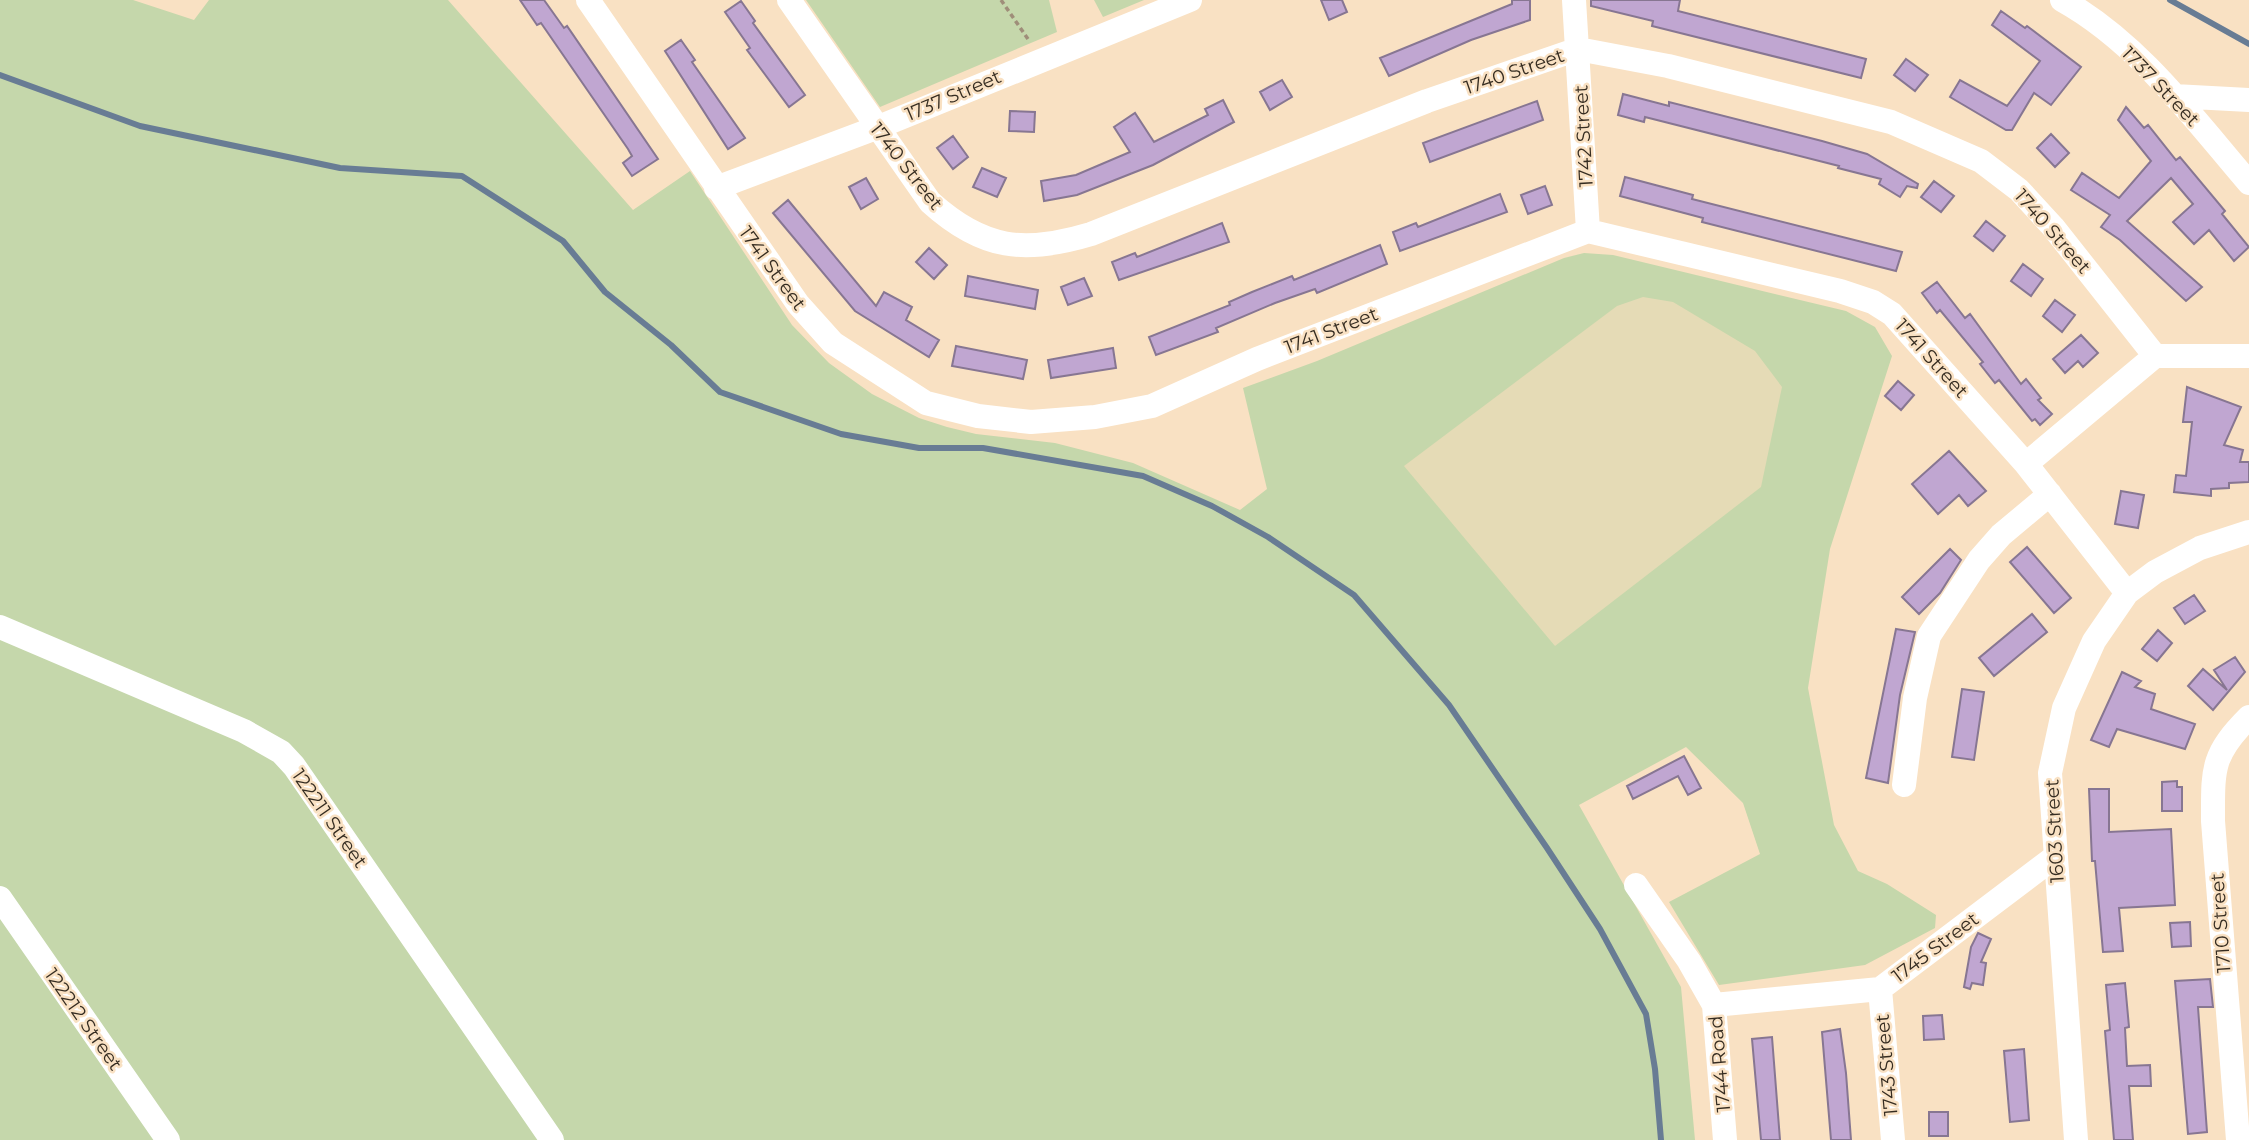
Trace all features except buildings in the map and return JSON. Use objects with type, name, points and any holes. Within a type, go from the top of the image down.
[{"type":"street","name":"1741 Street","points":[[588,0],[798,304],[833,343],[926,403],[978,416],[1031,422],[1096,417],[1152,406],[1257,359],[1588,231],[1840,290],[1873,302],[1906,326],[2026,464],[2127,593]]},
{"type":"street","name":"1740 Street","points":[[789,0],[930,202],[953,223],[981,237],[1017,247],[1052,246],[1091,234],[1427,101],[1578,49],[1668,65],[1891,122],[1981,161],[2019,190],[2053,227],[2155,356]]},
{"type":"street","name":"1737 Street","points":[[716,188],[876,128],[1042,58],[1190,0]]},
{"type":"street","name":"1742 Street","points":[[1574,0],[1588,231]]},
{"type":"street","name":"1737 Street","points":[[2062,0],[2122,45],[2174,96],[2249,183]]},
{"type":"street","points":[[2174,96],[2249,100]]},
{"type":"street","points":[[2026,464],[2155,356],[2249,356]]},
{"type":"street","points":[[1904,785],[1915,698],[1929,636],[1979,560],[2001,535],[2050,494]]},
{"type":"street","name":"1603 Street","points":[[2076,1140],[2050,773],[2064,708],[2094,641],[2127,593],[2155,572],[2200,548],[2249,532]]},
{"type":"street","name":"122211 Street","points":[[0,627],[244,731],[281,752],[294,766],[552,1140]]},
{"type":"street","name":"1710 Street","points":[[2238,1140],[2214,834],[2213,774],[2225,741],[2249,717]]},
{"type":"street","name":"1745 Street","points":[[1714,1005],[1880,989],[2056,856]]},
{"type":"street","name":"1744 Road","points":[[1636,885],[1689,961],[1714,1005],[1725,1140]]},
{"type":"street","name":"122212 Street","points":[[0,898],[168,1140]]},
{"type":"street","name":"1743 Street","points":[[1880,989],[1893,1140]]},
{"type":"path","points":[[1001,0],[1042,58]]},
{"type":"green space","points":[[0,0],[133,0],[194,20],[209,0],[448,0],[633,210],[690,171],[792,325],[829,363],[872,394],[919,418],[947,427],[976,434],[1055,443],[1133,463],[1240,510],[1267,489],[1243,388],[1317,361],[1564,258],[1584,253],[1613,255],[1846,311],[1875,327],[1892,356],[1830,549],[1808,688],[1834,825],[1858,871],[1887,884],[1936,915],[1935,928],[1865,965],[1719,985],[1669,902],[1760,854],[1743,803],[1686,747],[1579,805],[1681,987],[1695,1140],[0,1140]]},
{"type":"green space","points":[[806,0],[1049,0],[1057,32],[880,107]]},
{"type":"green space","points":[[1094,0],[1144,0],[1103,17]]},
{"type":"sand","points":[[1643,297],[1673,302],[1755,351],[1782,387],[1761,487],[1555,646],[1404,466],[1617,306]]},
{"type":"waterway","points":[[2170,0],[2249,44]]},
{"type":"waterway","points":[[0,75],[140,126],[340,168],[462,176],[563,241],[605,292],[671,345],[720,392],[841,434],[919,448],[983,448],[1143,476],[1212,506],[1268,537],[1354,595],[1449,705],[1600,929],[1646,1014],[1655,1069],[1661,1140]]}]
